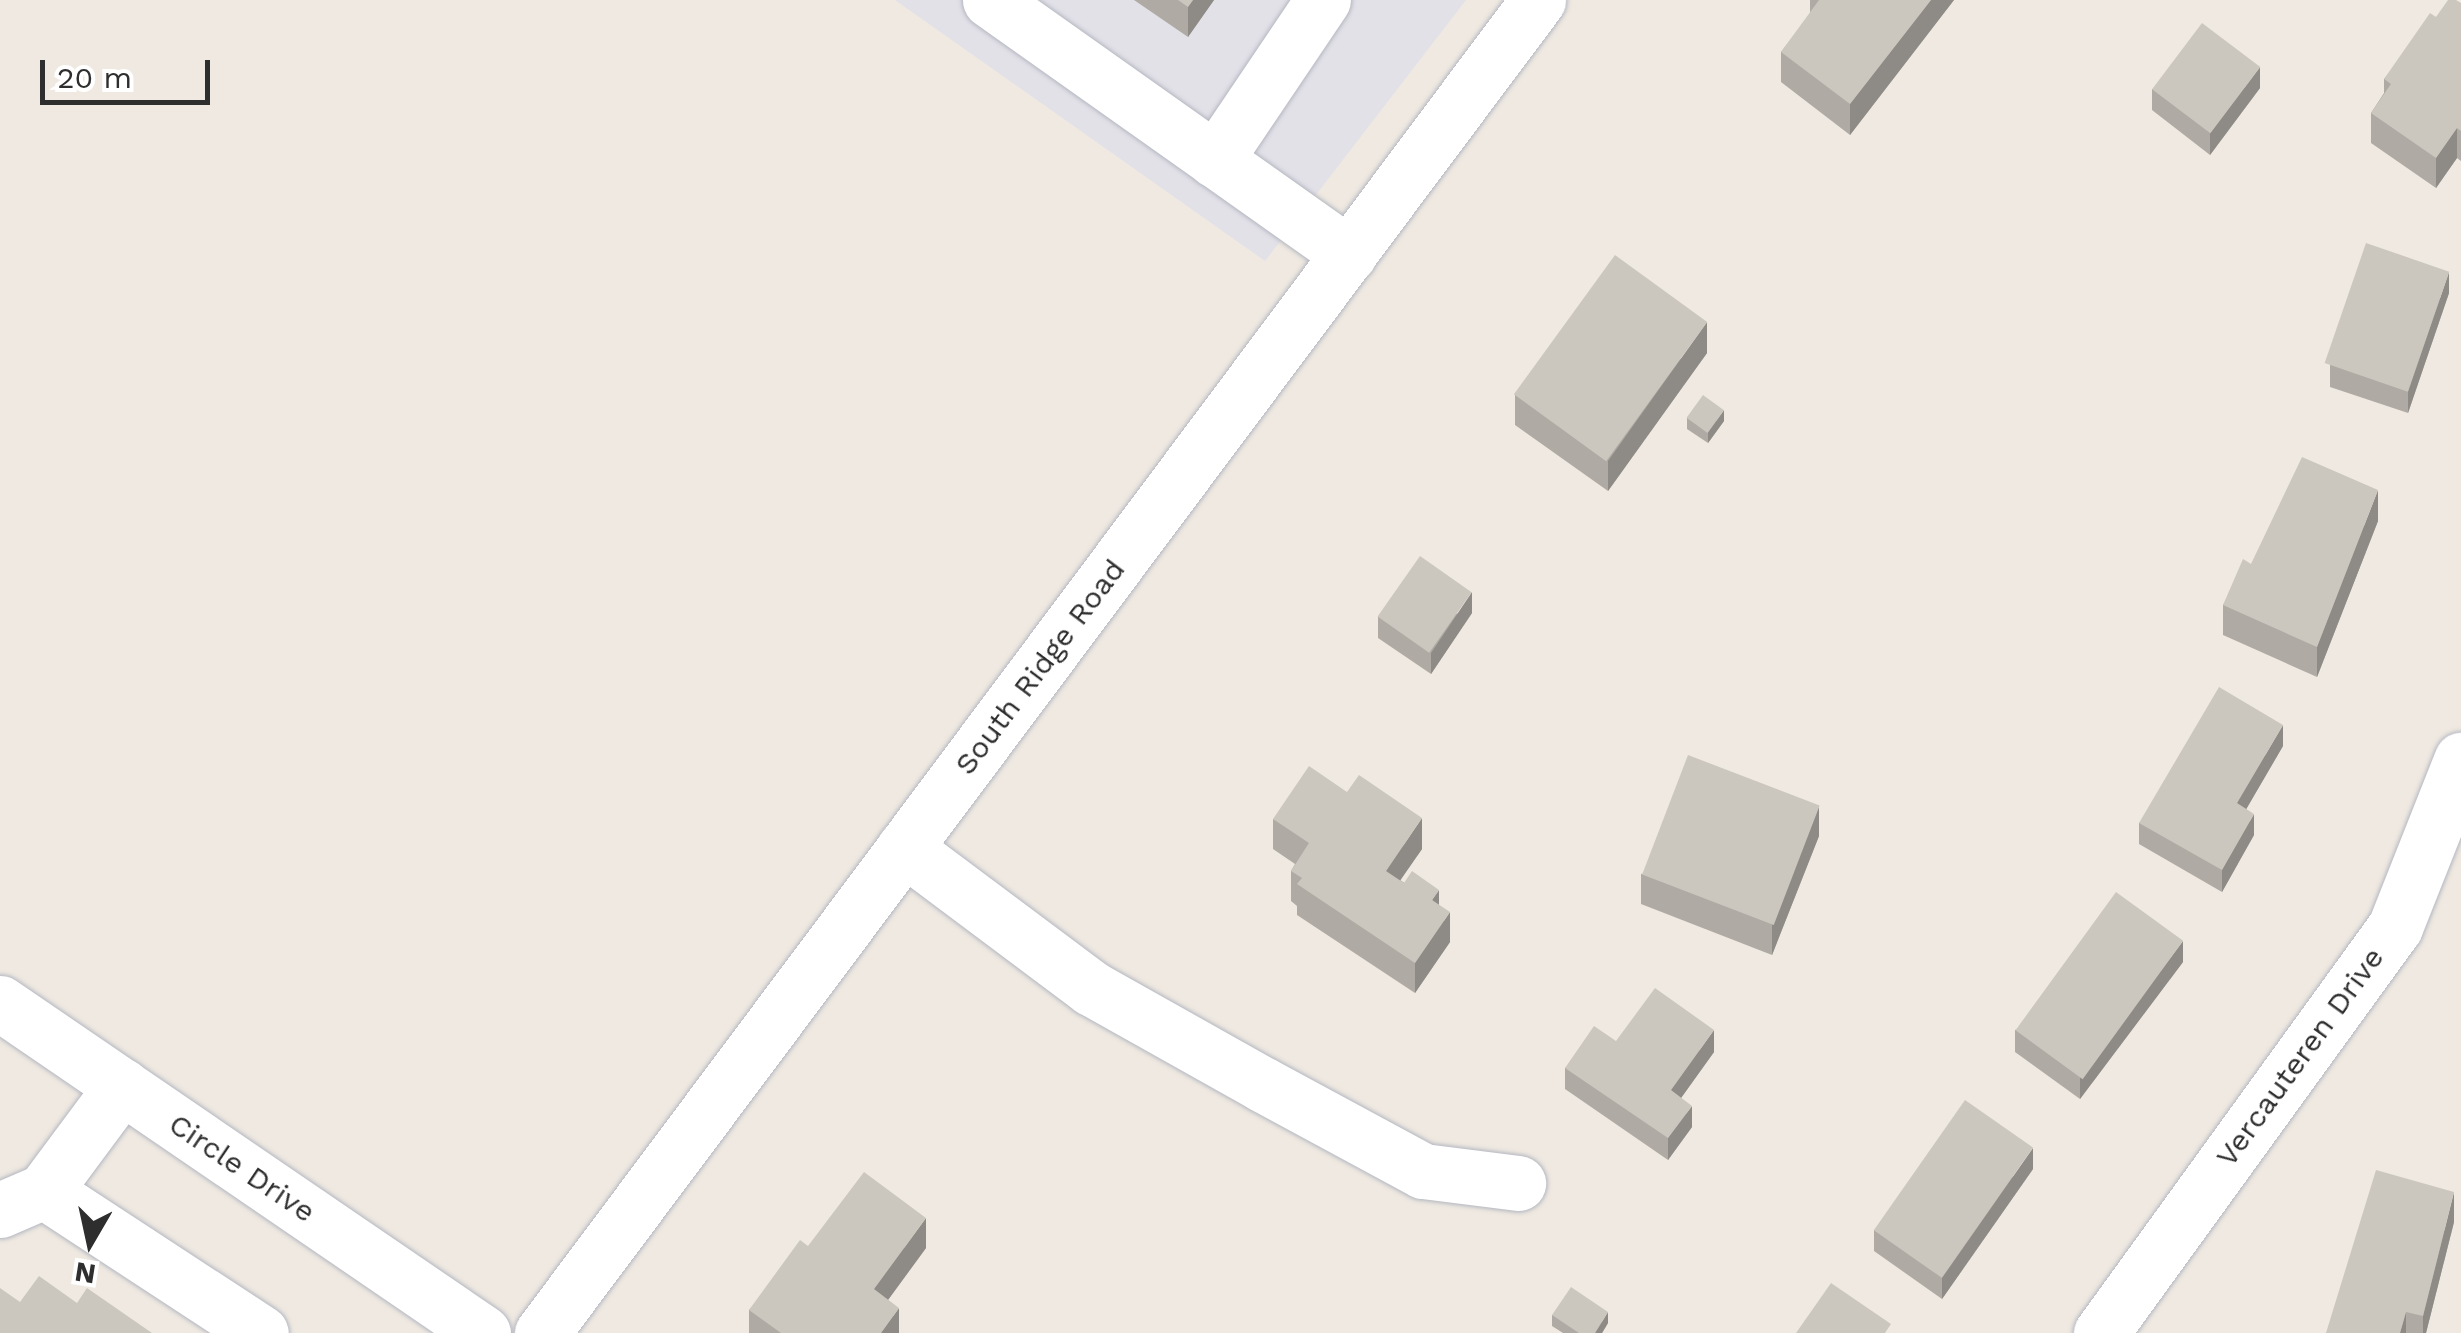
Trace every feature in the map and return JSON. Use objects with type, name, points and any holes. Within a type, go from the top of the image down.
[{"type":"street","points":[[990,0],[1349,254]]},
{"type":"street","points":[[1215,160],[1323,0]]},
{"type":"street","name":"South Ridge Road","points":[[542,1333],[1538,0]]},
{"type":"street","name":"Vercauteren Drive","points":[[2101,1333],[2394,926],[2461,760]]},
{"type":"street","points":[[904,848],[1091,988],[1278,1092],[1423,1171],[1518,1184]]},
{"type":"street","name":"Circle Drive","points":[[0,1003],[483,1333]]},
{"type":"street","points":[[122,1086],[22,1200],[261,1333]]},
{"type":"shaded area","points":[[895,0],[1466,0],[1265,261]]},
{"type":"building","points":[[1819,0],[1931,0],[1850,104],[1781,52]]},
{"type":"building","points":[[2448,0],[2461,3],[2461,131],[2457,128],[2436,158],[2371,113],[2391,84],[2384,79],[2430,13],[2436,17]]},
{"type":"building","points":[[2202,23],[2260,67],[2210,133],[2152,89]]},
{"type":"building","points":[[2366,243],[2449,272],[2408,392],[2325,363]]},
{"type":"building","points":[[1615,255],[1707,322],[1606,461],[1514,394]]},
{"type":"building","points":[[1703,395],[1724,410],[1708,433],[1687,418]]},
{"type":"building","points":[[2302,457],[2378,490],[2317,647],[2223,605],[2243,559],[2251,564]]},
{"type":"building","points":[[1420,556],[1472,592],[1429,653],[1378,617]]},
{"type":"building","points":[[2219,687],[2283,725],[2237,803],[2254,814],[2222,870],[2139,823]]},
{"type":"building","points":[[1688,755],[1820,806],[1774,925],[1642,874]]},
{"type":"building","points":[[1309,766],[1347,792],[1359,775],[1422,818],[1386,871],[1404,883],[1412,871],[1439,890],[1432,900],[1450,912],[1415,963],[1297,884],[1302,878],[1291,871],[1309,843],[1273,819]]},
{"type":"building","points":[[2116,892],[2183,941],[2083,1079],[2015,1030]]},
{"type":"building","points":[[1655,988],[1714,1030],[1671,1090],[1692,1106],[1668,1138],[1565,1068],[1594,1026],[1616,1041]]},
{"type":"building","points":[[1965,1100],[2033,1148],[1942,1278],[1874,1230]]},
{"type":"building","points":[[2376,1170],[2454,1192],[2423,1316],[2406,1312],[2400,1333],[2326,1333]]},
{"type":"building","points":[[864,1172],[926,1218],[874,1289],[899,1308],[881,1333],[781,1333],[749,1310],[800,1240],[808,1246]]},
{"type":"building","points":[[39,1276],[77,1303],[87,1288],[152,1333],[0,1333],[0,1288],[20,1302]]},
{"type":"building","points":[[1831,1283],[1891,1324],[1885,1333],[1796,1333]]},
{"type":"building","points":[[1571,1287],[1608,1312],[1595,1333],[1579,1333],[1552,1315]]}]
